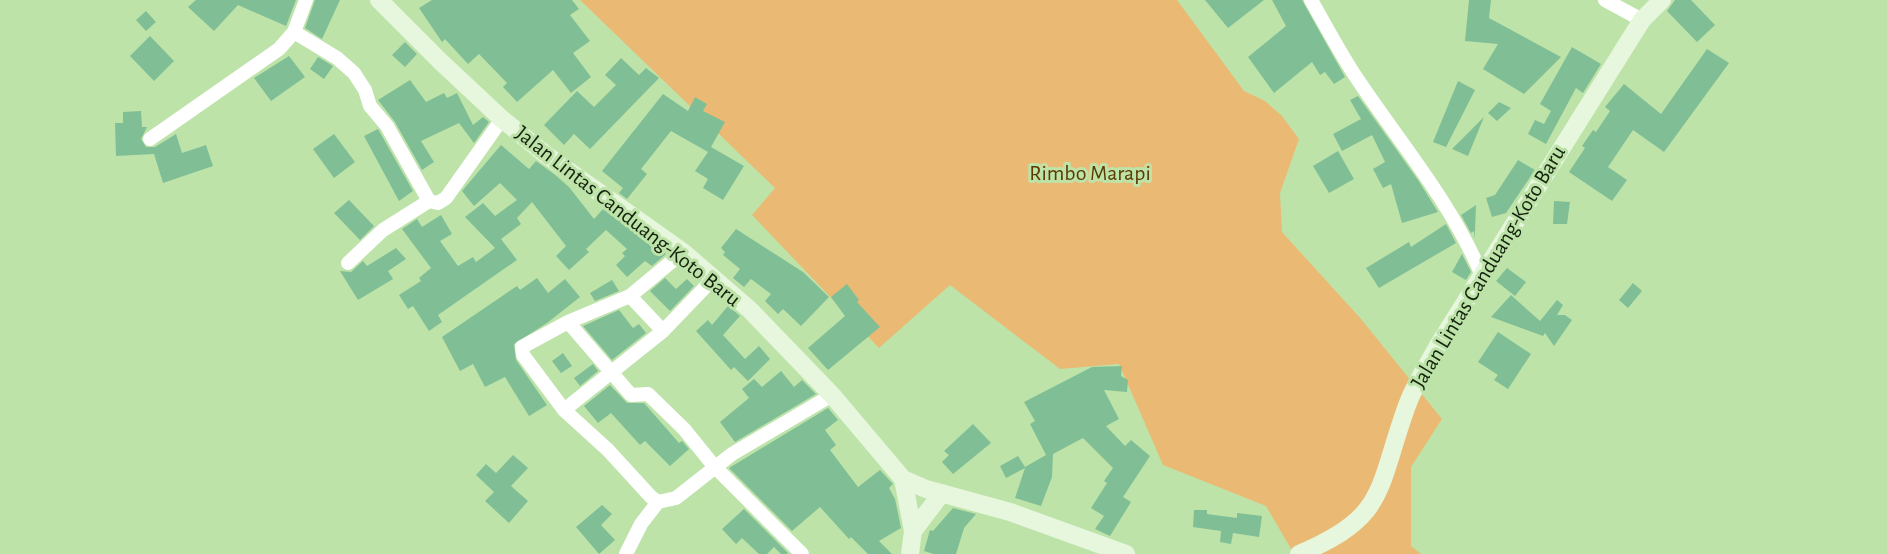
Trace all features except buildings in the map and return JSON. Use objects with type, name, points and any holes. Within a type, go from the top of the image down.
[{"type":"main road","name":"Jalan Lintas Canduang-Koto Baru","points":[[379,0],[502,119],[545,154],[682,252],[757,317],[832,395],[903,479]]},
{"type":"main road","name":"Jalan Lintas Canduang-Koto Baru","points":[[1299,554],[1350,528],[1373,503],[1416,384],[1481,273],[1642,20],[1662,0]]},
{"type":"main road","points":[[903,479],[942,493],[1010,512],[1126,554]]},
{"type":"main road","points":[[903,479],[914,531],[910,554]]},
{"type":"main road","points":[[914,531],[942,493]]},
{"type":"street","points":[[150,139],[279,49],[294,32],[306,0]]},
{"type":"street","points":[[1311,0],[1359,82],[1423,168],[1466,238],[1481,273]]},
{"type":"street","points":[[1605,0],[1642,20]]},
{"type":"street","points":[[294,32],[337,58],[354,73],[365,90],[370,106],[387,126],[429,201]]},
{"type":"street","points":[[348,263],[383,230],[429,201],[438,203],[451,193],[467,166],[502,119]]},
{"type":"street","points":[[658,502],[564,410],[523,355],[522,346],[568,322],[630,296],[682,252]]},
{"type":"street","points":[[564,410],[663,331],[714,278]]},
{"type":"street","points":[[630,296],[663,331]]},
{"type":"street","points":[[568,322],[631,395],[648,394],[684,429],[714,466],[802,554]]},
{"type":"street","points":[[626,554],[641,524],[658,502],[676,498],[714,466],[832,395]]},
{"type":"green space","name":"Rimbo Marapi","points":[[580,0],[1177,0],[1244,91],[1265,101],[1282,116],[1299,139],[1280,193],[1282,232],[1361,319],[1442,419],[1411,467],[1411,546],[1421,554],[1294,554],[1266,506],[1163,465],[1119,364],[1060,369],[950,285],[879,348],[752,215],[775,188]]}]
